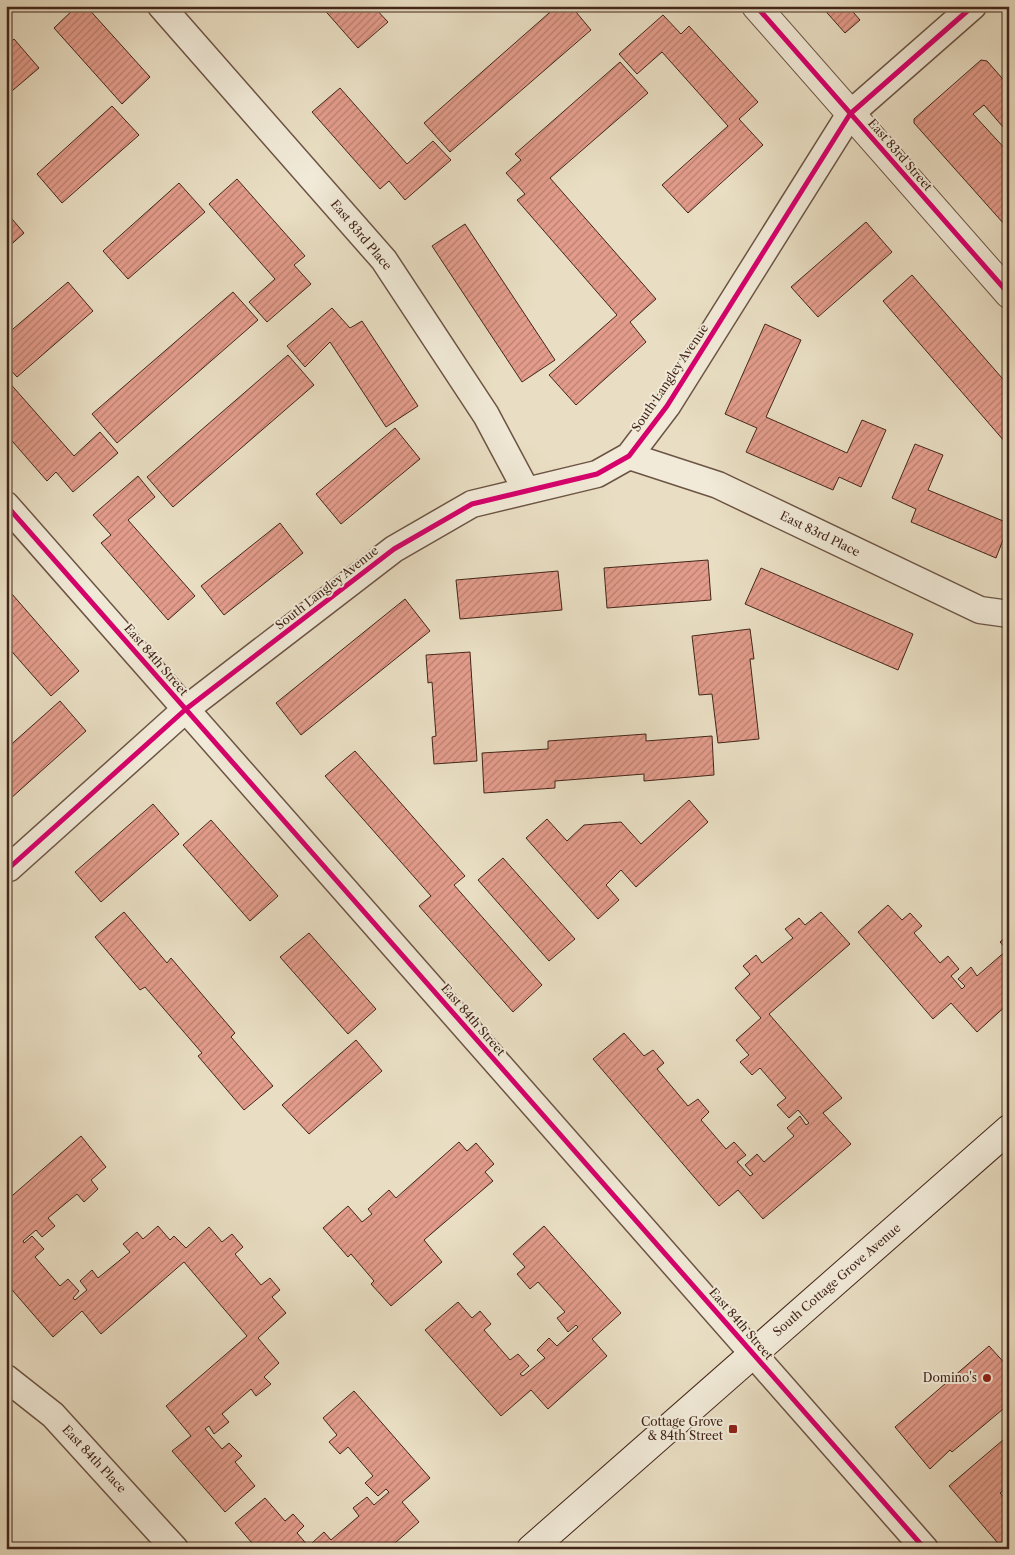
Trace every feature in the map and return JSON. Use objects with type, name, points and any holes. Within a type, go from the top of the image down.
[{"type":"main road","name":"East 83rd Street","points":[[756,6],[1009,294]]},
{"type":"main road","name":"South Cottage Grove Avenue","points":[[531,1549],[1009,1129]]},
{"type":"street","name":"East 83rd Place","points":[[161,6],[384,260],[486,415],[526,490]]},
{"type":"street","name":"South Langley Avenue","points":[[9,868],[186,709],[394,549],[472,504],[597,474],[629,456],[667,406],[850,114],[973,6]]},
{"type":"street","name":"East 83rd Place","points":[[629,456],[718,485],[980,610],[1009,614]]},
{"type":"street","name":"East 84th Street","points":[[6,505],[925,1549]]},
{"type":"street","name":"East 84th Place","points":[[6,1378],[53,1415],[175,1549]]},
{"type":"building","points":[[77,6],[86,6],[150,77],[122,104],[54,28]]},
{"type":"building","points":[[219,6],[230,6],[224,12]]},
{"type":"building","points":[[321,6],[373,6],[388,22],[358,48]]},
{"type":"building","points":[[557,6],[571,6],[591,30],[450,152],[424,123]]},
{"type":"building","points":[[821,6],[859,6],[853,12],[860,20],[845,33]]},
{"type":"building","points":[[663,15],[681,34],[689,26],[758,102],[739,119],[763,145],[688,213],[662,185],[728,126],[662,52],[637,74],[619,54]]},
{"type":"building","points":[[14,39],[39,68],[6,96],[6,46]]},
{"type":"building","points":[[981,60],[987,61],[1009,86],[1009,134],[984,105],[973,114],[1009,153],[1009,219],[1004,224],[914,123],[914,119]]},
{"type":"building","points":[[620,62],[648,93],[550,178],[656,299],[630,322],[646,342],[576,405],[549,375],[617,315],[517,200],[525,194],[506,173],[521,160],[515,154]]},
{"type":"building","points":[[340,88],[407,164],[433,141],[451,160],[405,200],[389,181],[380,189],[312,112]]},
{"type":"building","points":[[112,106],[139,135],[62,203],[37,174]]},
{"type":"building","points":[[237,179],[305,256],[294,265],[311,284],[267,322],[249,302],[275,279],[209,204]]},
{"type":"building","points":[[179,183],[205,212],[128,279],[103,251]]},
{"type":"building","points":[[6,212],[24,233],[6,249]]},
{"type":"building","points":[[866,222],[892,252],[818,317],[791,287]]},
{"type":"building","points":[[465,224],[555,360],[522,382],[432,246]]},
{"type":"building","points":[[912,275],[1009,386],[1009,439],[1005,442],[883,301]]},
{"type":"building","points":[[68,282],[93,311],[17,377],[6,365],[6,335]]},
{"type":"building","points":[[233,292],[258,320],[117,443],[92,414]]},
{"type":"building","points":[[332,308],[350,328],[362,321],[418,406],[386,427],[330,342],[305,367],[287,346]]},
{"type":"building","points":[[765,324],[801,340],[766,417],[847,453],[862,420],[886,430],[861,487],[839,477],[833,490],[746,452],[757,428],[725,414]]},
{"type":"building","points":[[288,355],[314,385],[173,507],[147,477]]},
{"type":"building","points":[[7,380],[74,456],[100,432],[118,453],[73,492],[56,472],[47,481],[6,434]]},
{"type":"building","points":[[395,428],[420,459],[341,524],[316,494]]},
{"type":"building","points":[[915,444],[943,455],[928,490],[1008,523],[1009,520],[1009,536],[1005,535],[996,558],[911,522],[916,509],[892,498]]},
{"type":"building","points":[[138,476],[155,497],[128,520],[195,596],[168,620],[101,543],[111,535],[93,515]]},
{"type":"building","points":[[280,523],[303,553],[224,615],[201,586]]},
{"type":"building","points":[[708,560],[711,600],[607,608],[604,568]]},
{"type":"building","points":[[761,568],[913,634],[898,670],[745,604]]},
{"type":"building","points":[[558,571],[562,610],[460,619],[456,580]]},
{"type":"building","points":[[12,594],[79,671],[51,696],[6,645],[6,599]]},
{"type":"building","points":[[405,599],[430,631],[301,735],[276,703]]},
{"type":"building","points":[[750,629],[754,659],[750,659],[759,739],[718,743],[712,694],[699,695],[692,636]]},
{"type":"building","points":[[470,652],[477,761],[434,764],[432,737],[436,736],[432,682],[428,683],[426,655]]},
{"type":"building","points":[[60,701],[86,731],[10,799],[6,794],[6,749]]},
{"type":"building","points":[[646,734],[646,741],[712,736],[714,775],[644,781],[644,774],[555,781],[555,788],[484,793],[482,753],[548,749],[548,741]]},
{"type":"building","points":[[355,751],[465,876],[454,885],[542,985],[513,1012],[419,906],[431,896],[325,776]]},
{"type":"building","points":[[689,800],[708,822],[636,887],[621,870],[606,885],[619,900],[598,919],[526,838],[547,819],[567,841],[584,825],[621,822],[641,844]]},
{"type":"building","points":[[153,804],[179,834],[101,902],[75,872]]},
{"type":"building","points":[[211,820],[278,896],[250,921],[183,845]]},
{"type":"building","points":[[503,858],[575,939],[549,961],[478,880]]},
{"type":"building","points":[[888,905],[902,920],[910,913],[922,926],[914,933],[940,963],[948,956],[959,969],[951,976],[962,989],[965,986],[958,979],[971,967],[977,976],[1007,950],[1000,942],[1009,934],[1009,1003],[977,1032],[951,1003],[933,1019],[858,932]]},
{"type":"building","points":[[124,912],[167,963],[171,958],[235,1033],[231,1037],[273,1086],[244,1110],[198,1056],[202,1053],[145,987],[140,990],[95,937]]},
{"type":"building","points":[[821,912],[850,944],[769,1014],[842,1098],[823,1113],[851,1144],[763,1219],[738,1190],[719,1206],[593,1059],[624,1033],[644,1056],[653,1050],[664,1063],[657,1069],[688,1106],[698,1099],[709,1112],[701,1120],[726,1149],[734,1142],[746,1155],[737,1162],[750,1176],[753,1174],[745,1165],[757,1154],[764,1162],[794,1136],[787,1128],[800,1116],[806,1125],[809,1123],[798,1110],[789,1118],[777,1105],[786,1098],[760,1068],[752,1075],[740,1062],[749,1055],[736,1040],[761,1018],[735,988],[750,974],[743,966],[756,955],[762,963],[793,938],[785,929],[799,918],[805,925]]},
{"type":"building","points":[[309,933],[376,1009],[348,1034],[280,957]]},
{"type":"building","points":[[356,1040],[382,1071],[309,1134],[282,1105]]},
{"type":"building","points":[[81,1136],[106,1167],[91,1180],[98,1189],[84,1202],[77,1194],[48,1218],[55,1226],[42,1237],[36,1230],[23,1241],[24,1243],[32,1236],[44,1249],[35,1257],[60,1286],[68,1279],[79,1291],[73,1298],[75,1300],[87,1290],[80,1281],[92,1270],[98,1278],[130,1252],[123,1244],[137,1232],[143,1239],[158,1226],[170,1240],[174,1236],[186,1248],[209,1227],[222,1242],[232,1234],[243,1247],[235,1254],[261,1285],[270,1278],[280,1290],[272,1297],[286,1313],[258,1338],[279,1363],[264,1377],[271,1384],[256,1396],[251,1389],[222,1414],[229,1422],[214,1434],[209,1426],[205,1429],[222,1449],[229,1443],[242,1456],[235,1462],[255,1486],[225,1512],[172,1451],[191,1436],[166,1406],[247,1336],[184,1262],[101,1334],[82,1311],[53,1337],[6,1283],[6,1232],[9,1230],[6,1226],[6,1201]]},
{"type":"building","points":[[459,1142],[467,1151],[476,1143],[494,1164],[485,1172],[493,1181],[424,1240],[442,1262],[391,1306],[371,1284],[374,1281],[351,1254],[348,1257],[323,1228],[348,1206],[362,1222],[372,1214],[368,1209],[389,1190],[396,1198]]},
{"type":"building","points":[[544,1226],[621,1313],[592,1339],[607,1356],[548,1409],[531,1390],[501,1416],[425,1330],[458,1302],[472,1318],[480,1311],[491,1324],[484,1330],[510,1360],[518,1354],[529,1366],[520,1374],[523,1376],[545,1358],[537,1350],[549,1338],[557,1346],[578,1327],[576,1325],[568,1332],[557,1318],[565,1312],[538,1282],[530,1289],[517,1274],[525,1267],[513,1254]]},
{"type":"building","points":[[989,1346],[1009,1368],[1009,1404],[952,1452],[950,1450],[930,1469],[895,1427]]},
{"type":"building","points":[[354,1391],[430,1478],[402,1502],[419,1522],[388,1549],[317,1549],[312,1543],[324,1532],[331,1540],[359,1516],[353,1508],[367,1497],[374,1505],[389,1492],[386,1489],[378,1496],[365,1483],[373,1476],[348,1447],[340,1454],[329,1442],[337,1435],[323,1418]]},
{"type":"building","points":[[1003,1440],[1009,1447],[1009,1486],[1000,1493],[1007,1501],[1009,1500],[1009,1549],[1003,1549],[949,1486]]},
{"type":"building","points":[[265,1498],[285,1521],[293,1514],[304,1526],[297,1533],[311,1549],[257,1549],[235,1523]]},
{"type":"cycle path","points":[[756,6],[1009,294]]},
{"type":"cycle path","points":[[9,868],[186,709],[394,549],[472,504],[597,474],[629,456],[667,406],[850,114],[973,6]]},
{"type":"cycle path","points":[[6,505],[925,1549]]},
{"type":"place","name":"Domino's","points":[[987,1378]]},
{"type":"place","name":"Cottage Grove & 84th Street","points":[[733,1429]]}]
